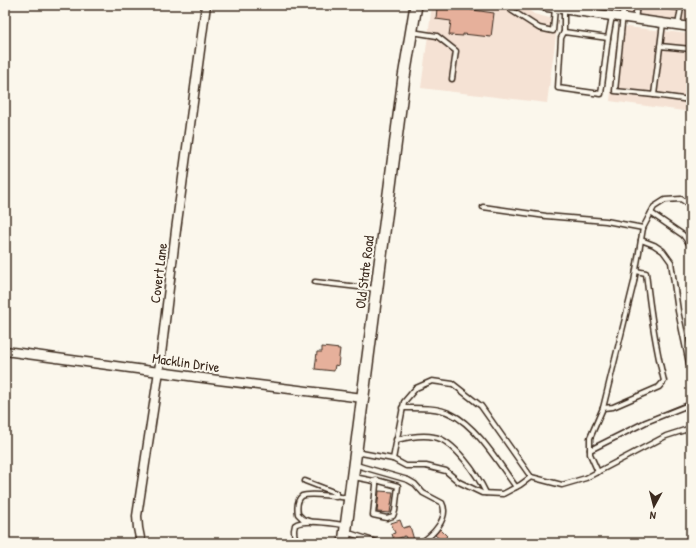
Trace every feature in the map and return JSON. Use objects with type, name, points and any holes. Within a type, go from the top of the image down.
[{"type":"street","name":"Covert Lane","points":[[141,543],[137,516],[159,371],[206,5]]},
{"type":"street","name":"Old State Road","points":[[345,533],[404,77],[416,5]]},
{"type":"street","points":[[543,5],[560,9],[691,27]]},
{"type":"street","name":"Macklin Drive","points":[[5,351],[363,398]]},
{"type":"lane","points":[[512,5],[511,10],[539,28],[553,30],[560,9]]},
{"type":"lane","points":[[624,5],[615,91],[690,100]]},
{"type":"lane","points":[[635,20],[637,5]]},
{"type":"lane","points":[[654,5],[680,8],[678,26]]},
{"type":"lane","points":[[560,9],[564,32],[561,38],[558,88],[601,94],[612,16]]},
{"type":"lane","points":[[654,95],[663,24]]},
{"type":"lane","points":[[412,31],[437,36],[456,51],[452,79]]},
{"type":"lane","points":[[564,32],[608,38]]},
{"type":"lane","points":[[660,46],[691,49]]},
{"type":"lane","points":[[598,472],[590,454],[590,438],[603,408],[636,271],[643,228],[654,207],[665,200],[681,199],[691,206]]},
{"type":"lane","points":[[483,207],[546,216],[606,221],[643,228]]},
{"type":"lane","points":[[651,212],[683,235],[691,246]]},
{"type":"lane","points":[[641,240],[654,245],[663,252],[671,262],[678,311],[691,373]]},
{"type":"lane","points":[[603,408],[613,407],[658,387],[664,381],[652,322],[646,273],[636,271]]},
{"type":"lane","points":[[315,282],[377,289]]},
{"type":"lane","points":[[393,459],[404,402],[416,388],[432,381],[453,384],[481,406],[531,477],[562,485],[586,478],[666,436],[691,428]]},
{"type":"lane","points":[[590,450],[646,422],[691,404]]},
{"type":"lane","points":[[402,408],[434,410],[450,413],[463,421],[471,428],[516,487]]},
{"type":"lane","points":[[396,440],[413,436],[434,436],[446,442],[465,460],[481,482],[486,493]]},
{"type":"lane","points":[[356,452],[393,459],[406,466],[426,466],[446,471],[459,482],[482,493],[503,494],[531,477]]},
{"type":"lane","points":[[354,464],[408,480],[415,484],[423,493],[442,503],[444,512],[442,522],[425,540],[420,543]]},
{"type":"lane","points":[[353,476],[398,486],[396,511],[393,516],[387,518],[373,515],[376,486],[374,481]]},
{"type":"lane","points":[[305,481],[336,493],[336,497]]},
{"type":"lane","points":[[350,498],[307,495],[300,499],[297,507],[298,514],[303,519],[379,543]]},
{"type":"lane","points":[[299,543],[294,535],[295,525],[302,522],[312,522]]},
{"type":"shaded area","points":[[432,5],[522,5],[534,14],[558,20],[547,103],[421,88]]},
{"type":"shaded area","points":[[552,5],[691,5],[691,24]]},
{"type":"shaded area","points":[[618,26],[691,34],[691,112],[610,101]]},
{"type":"building","points":[[440,5],[467,5],[466,9],[494,13],[491,37],[463,34],[463,36],[449,35],[451,21],[436,19],[437,8],[439,8]]},
{"type":"building","points":[[322,347],[340,349],[338,366],[335,365],[334,371],[315,369],[317,352],[322,352]]},
{"type":"building","points":[[379,491],[393,492],[390,513],[377,512]]},
{"type":"building","points":[[400,520],[403,528],[410,526],[414,540],[408,542],[405,536],[394,540],[392,534],[395,533],[391,523]]},
{"type":"building","points":[[440,529],[447,536],[442,541],[435,535]]}]
